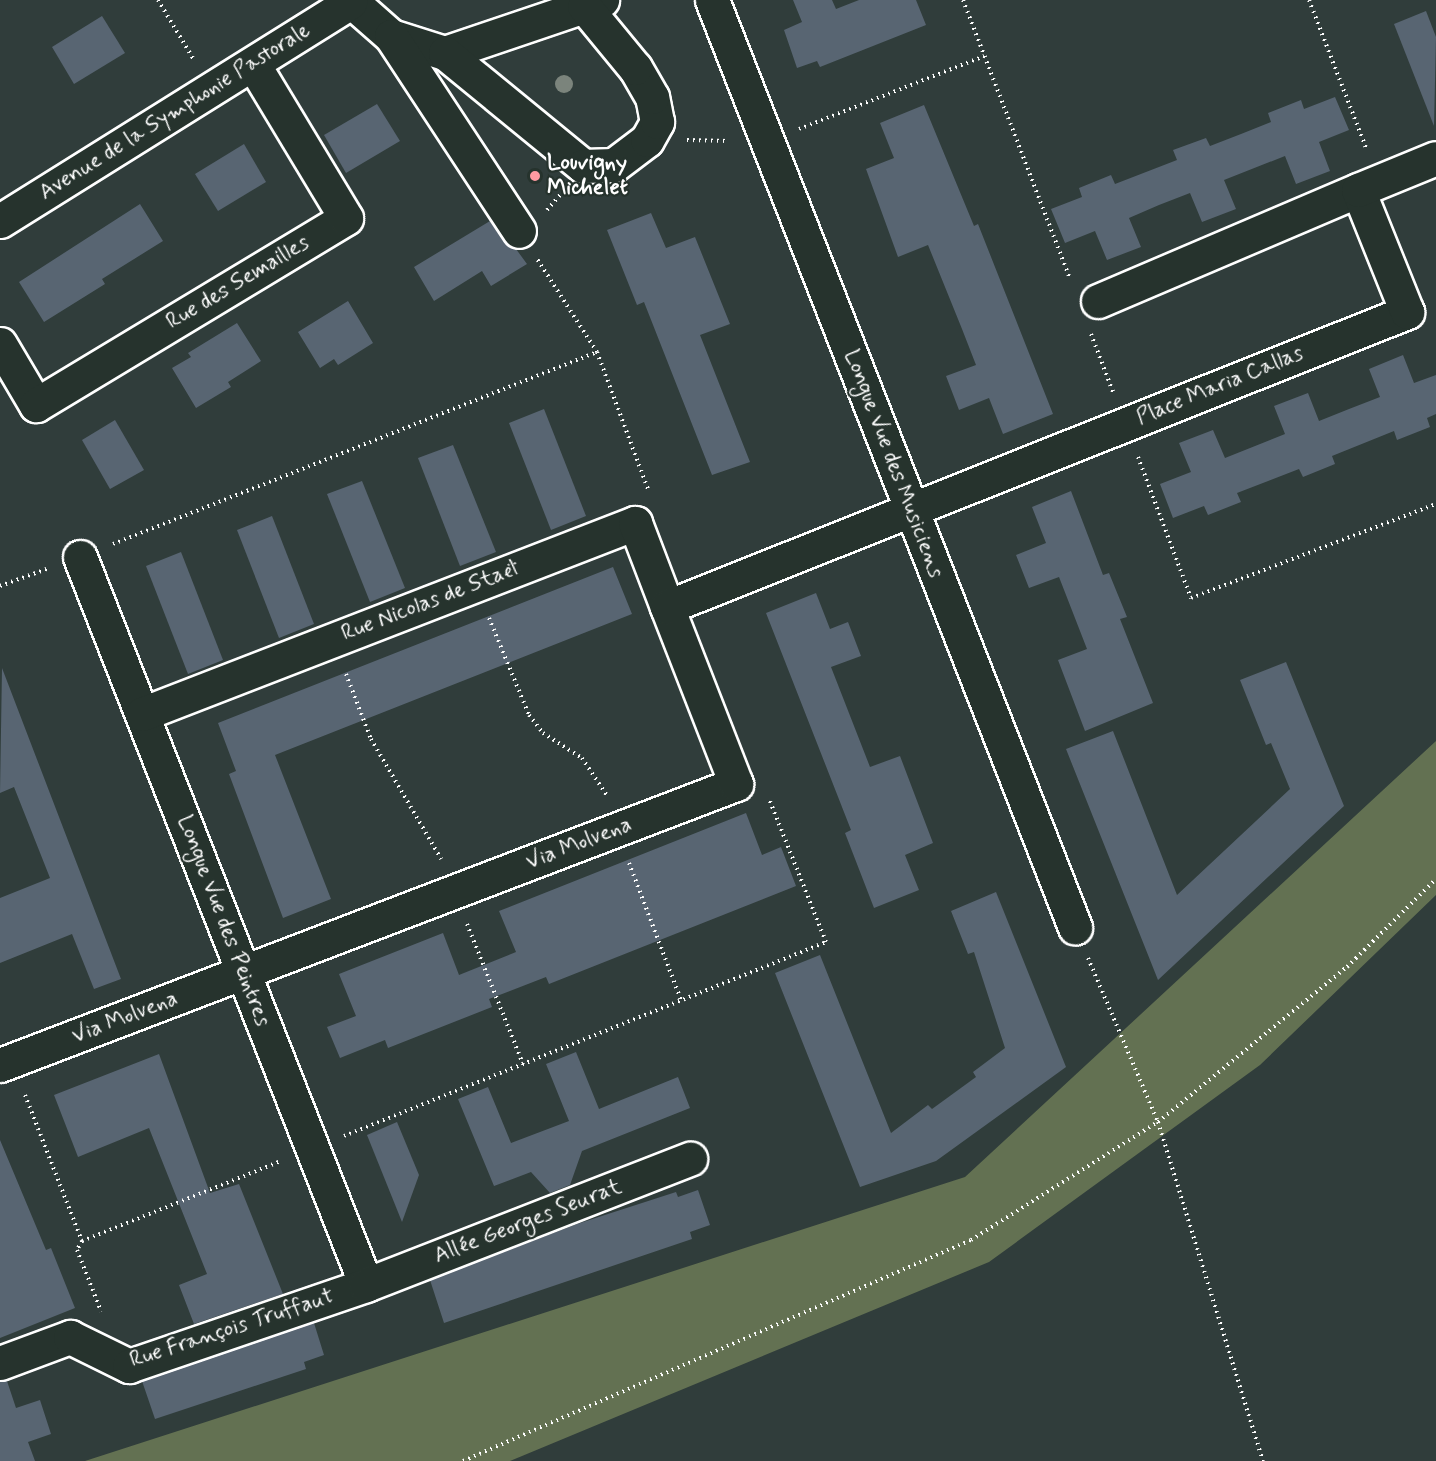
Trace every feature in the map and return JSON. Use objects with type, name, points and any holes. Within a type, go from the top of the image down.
[{"type":"street","name":"Longue Vue des Musiciens","points":[[712,0],[1075,927]]},
{"type":"street","name":"Avenue de la Symphonie Pastorale","points":[[0,221],[350,1]]},
{"type":"street","points":[[350,1],[391,36],[522,235]]},
{"type":"street","points":[[391,36],[445,53],[583,166],[614,165],[647,140],[657,122],[652,97],[593,3],[445,53]]},
{"type":"street","name":"Rue des Semailles","points":[[0,344],[36,405],[346,218],[253,64]]},
{"type":"street","points":[[1086,305],[1436,158]]},
{"type":"street","name":"Place Maria Callas","points":[[911,510],[1407,312],[1369,185]]},
{"type":"street","points":[[667,607],[911,510]]},
{"type":"street","points":[[634,523],[735,784]]},
{"type":"street","name":"Rue Nicolas de Staël","points":[[142,714],[634,523]]},
{"type":"street","name":"Longue Vue des Peintres","points":[[80,557],[366,1285]]},
{"type":"street","name":"Via Molvena","points":[[6,1063],[735,784]]},
{"type":"street","name":"Allée Georges Seurat","points":[[366,1285],[690,1159]]},
{"type":"street","name":"Rue François Truffaut","points":[[0,1363],[70,1336],[129,1366],[366,1285]]},
{"type":"path","points":[[158,0],[211,89]]},
{"type":"path","points":[[963,0],[1086,305],[1126,424],[1191,597],[1436,504]]},
{"type":"path","points":[[1309,0],[1369,185]]},
{"type":"path","points":[[647,140],[767,141],[985,56]]},
{"type":"path","points":[[583,166],[522,235],[597,352],[653,501],[634,523]]},
{"type":"path","points":[[0,586],[80,557],[597,352]]},
{"type":"path","points":[[476,584],[529,715],[543,733],[582,758],[612,803],[616,830],[681,1000]]},
{"type":"path","points":[[333,639],[371,739],[446,868],[523,1064]]},
{"type":"path","points":[[103,1316],[77,1250],[81,1241],[826,942],[767,794],[735,784]]},
{"type":"path","points":[[463,1461],[971,1240],[1158,1122],[1347,967],[1436,879]]},
{"type":"path","points":[[1075,927],[1158,1122],[1263,1461]]},
{"type":"path","points":[[6,1063],[81,1241]]},
{"type":"green space","points":[[1436,741],[1436,895],[1260,1065],[989,1262],[510,1461],[85,1461],[965,1177]]},
{"type":"building","points":[[793,0],[832,0],[836,9],[859,0],[916,0],[926,25],[820,67],[817,61],[797,68],[784,30],[802,22]]},
{"type":"building","points":[[1426,11],[1436,37],[1434,126],[1394,24]]},
{"type":"building","points":[[102,16],[125,53],[74,84],[52,47]]},
{"type":"building","points":[[1335,97],[1349,130],[1319,142],[1330,171],[1296,184],[1285,156],[1224,180],[1236,209],[1202,222],[1190,193],[1159,205],[1129,218],[1141,247],[1107,260],[1095,231],[1065,243],[1051,209],[1082,197],[1079,188],[1111,175],[1115,184],[1177,160],[1173,150],[1206,138],[1210,146],[1241,134],[1271,122],[1268,113],[1301,100],[1304,109]]},
{"type":"building","points":[[377,104],[400,141],[346,173],[324,135]]},
{"type":"building","points":[[924,105],[974,226],[978,224],[1053,414],[1003,434],[989,398],[959,410],[946,376],[976,365],[928,245],[898,257],[866,169],[894,158],[880,123]]},
{"type":"building","points":[[244,144],[266,182],[218,211],[195,174]]},
{"type":"building","points":[[140,204],[163,241],[102,279],[105,284],[44,322],[19,282]]},
{"type":"building","points":[[651,213],[666,248],[695,237],[730,324],[700,335],[750,462],[712,475],[644,302],[637,305],[607,230]]},
{"type":"building","points":[[490,221],[503,241],[516,249],[527,264],[491,286],[482,271],[434,301],[414,267]]},
{"type":"building","points":[[348,301],[373,343],[338,365],[334,359],[320,368],[298,332]]},
{"type":"building","points":[[237,323],[261,361],[228,382],[231,387],[196,408],[172,368],[191,357],[188,353]]},
{"type":"building","points":[[1403,355],[1414,383],[1436,375],[1436,414],[1427,418],[1430,427],[1397,440],[1394,431],[1332,456],[1335,464],[1303,477],[1299,469],[1237,493],[1241,502],[1208,515],[1204,506],[1173,518],[1160,484],[1191,472],[1179,443],[1213,430],[1225,458],[1285,434],[1274,406],[1308,393],[1319,421],[1380,397],[1369,369]]},
{"type":"building","points":[[544,409],[586,516],[551,530],[509,423]]},
{"type":"building","points":[[115,420],[144,470],[110,489],[82,440]]},
{"type":"building","points":[[453,445],[496,552],[460,566],[418,458]]},
{"type":"building","points":[[362,481],[405,588],[370,602],[327,494]]},
{"type":"building","points":[[1071,491],[1103,575],[1109,573],[1127,617],[1120,619],[1153,703],[1085,731],[1058,660],[1087,649],[1059,577],[1029,588],[1016,555],[1046,543],[1032,507]]},
{"type":"building","points":[[272,516],[314,624],[279,638],[237,530]]},
{"type":"building","points":[[181,552],[223,660],[188,674],[146,566]]},
{"type":"building","points":[[613,567],[632,614],[275,755],[331,899],[283,918],[229,774],[236,771],[218,723]]},
{"type":"building","points":[[816,593],[830,629],[848,622],[861,656],[831,667],[870,767],[900,756],[933,843],[905,855],[919,890],[874,908],[845,833],[851,830],[766,613]]},
{"type":"building","points":[[1286,662],[1344,806],[1158,980],[1066,749],[1113,731],[1177,895],[1290,789],[1271,743],[1266,745],[1240,680]]},
{"type":"building","points":[[2,668],[121,979],[94,989],[72,934],[0,963],[0,898],[50,878],[14,787],[0,793]]},
{"type":"building","points":[[746,813],[762,855],[781,847],[796,886],[549,984],[546,977],[489,999],[492,1007],[388,1048],[385,1040],[340,1058],[327,1027],[356,1016],[339,974],[443,933],[459,975],[516,952],[499,911]]},
{"type":"building","points":[[996,892],[1066,1067],[936,1161],[860,1187],[775,973],[820,955],[891,1133],[928,1105],[932,1109],[976,1077],[973,1072],[1005,1048],[974,952],[968,954],[951,911]]},
{"type":"building","points":[[576,1052],[599,1109],[678,1077],[690,1108],[582,1151],[570,1185],[550,1193],[531,1172],[494,1186],[458,1099],[488,1087],[511,1143],[569,1121],[546,1064]]},
{"type":"building","points":[[159,1054],[210,1193],[239,1184],[283,1294],[194,1324],[179,1285],[207,1274],[149,1128],[78,1157],[54,1095]]},
{"type":"building","points":[[397,1122],[419,1175],[402,1222],[367,1135]]},
{"type":"building","points":[[0,1140],[46,1250],[51,1248],[75,1308],[0,1338]]},
{"type":"building","points":[[698,1190],[710,1225],[690,1232],[692,1239],[444,1323],[430,1280],[577,1224],[676,1192],[678,1197]]},
{"type":"building","points":[[314,1323],[324,1355],[304,1362],[306,1369],[155,1419],[142,1381]]},
{"type":"building","points":[[0,1381],[7,1381],[16,1408],[40,1400],[51,1434],[28,1442],[35,1461],[0,1461]]},
{"type":"place","name":"Louvigny Michelet","points":[[535,176]]}]
